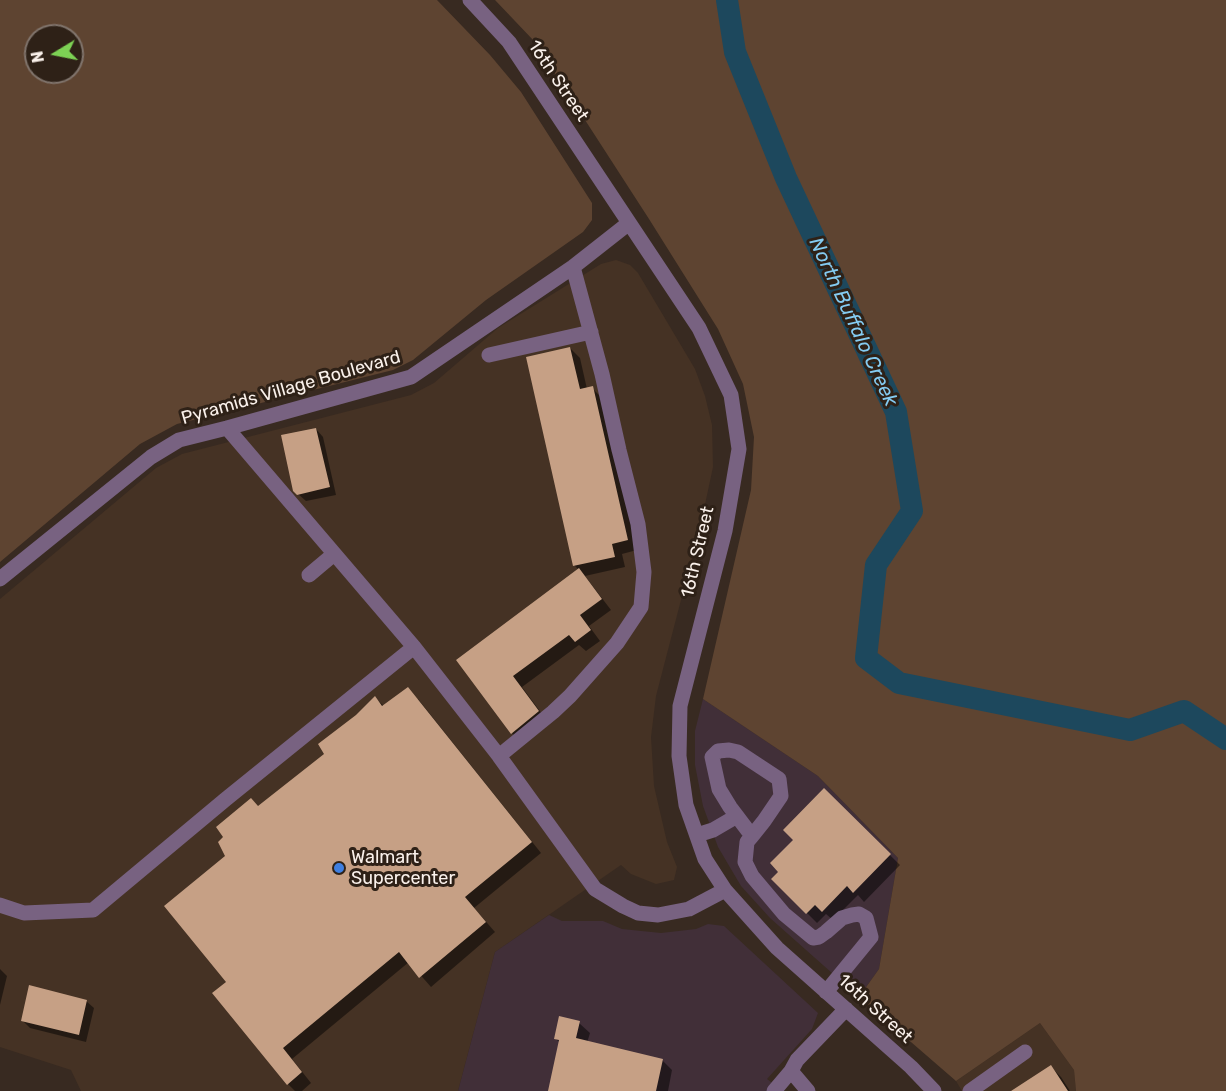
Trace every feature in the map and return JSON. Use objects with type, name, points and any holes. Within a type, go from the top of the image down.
[{"type":"street","name":"16th Street","points":[[470,0],[509,42],[699,328],[731,395],[739,449],[725,531],[680,706],[679,756],[686,806],[705,859],[725,890],[777,948],[912,1067],[934,1091]]},
{"type":"street","name":"Pyramids Village Boulevard","points":[[0,579],[151,457],[179,440],[411,377],[573,267],[629,223]]},
{"type":"street","points":[[500,756],[570,696],[617,644],[641,607],[644,572],[638,524],[602,374],[573,267]]},
{"type":"street","points":[[489,355],[591,332]]},
{"type":"street","points":[[227,428],[414,647],[500,756],[595,889],[638,913],[658,915],[689,909],[725,890]]},
{"type":"street","points":[[309,575],[334,554]]},
{"type":"street","points":[[0,905],[24,913],[93,910],[414,647]]},
{"type":"street","points":[[752,836],[719,789],[712,757],[718,751],[738,752],[779,779],[781,796],[765,821],[747,842],[745,862],[752,876],[784,914],[813,938],[819,938],[842,918],[859,914],[867,918],[871,937],[826,992]]},
{"type":"street","points":[[697,836],[737,816]]},
{"type":"street","points":[[774,1091],[798,1060],[846,1009]]},
{"type":"street","points":[[970,1091],[1025,1052]]},
{"type":"street","points":[[791,1071],[808,1091]]},
{"type":"shaded area","points":[[0,0],[437,0],[490,55],[521,92],[592,203],[592,220],[583,232],[486,300],[413,360],[393,370],[177,424],[140,444],[0,562]]},
{"type":"shaded area","points":[[495,0],[1226,0],[1226,1091],[1076,1091],[1074,1070],[1040,1023],[956,1081],[859,997],[879,969],[898,858],[818,776],[703,699],[751,490],[754,437],[743,384],[718,329],[649,219],[534,41]]},
{"type":"shaded area","points":[[616,260],[630,265],[638,273],[695,369],[712,425],[713,467],[701,523],[656,696],[651,737],[654,786],[667,842],[677,867],[674,880],[656,884],[631,874],[621,865],[495,952],[458,1091],[81,1091],[71,1070],[0,1047],[0,599],[156,468],[182,454],[411,395],[434,383],[498,328],[601,264]]},
{"type":"shaded area","points":[[703,699],[818,776],[898,858],[879,969],[859,997],[770,918],[741,886],[718,847],[703,806],[695,765],[695,731]]},
{"type":"shaded area","points":[[549,915],[562,921],[603,921],[622,929],[661,933],[696,929],[708,924],[724,926],[818,1013],[812,1029],[767,1079],[783,1091],[458,1091],[495,952]]},
{"type":"shaded area","points":[[1040,1023],[1074,1070],[1076,1091],[962,1091],[956,1081]]},
{"type":"building","points":[[570,347],[580,389],[593,386],[628,540],[612,544],[615,557],[573,566],[526,357]]},
{"type":"building","points":[[316,428],[330,487],[297,495],[293,491],[281,435]]},
{"type":"building","points":[[579,568],[602,599],[580,615],[591,630],[575,642],[569,635],[513,676],[539,711],[511,734],[456,660]]},
{"type":"building","points":[[408,687],[532,842],[465,897],[486,922],[419,978],[399,952],[283,1048],[302,1072],[287,1085],[212,993],[226,982],[164,906],[225,856],[218,842],[223,837],[216,827],[251,798],[258,806],[324,754],[318,744],[356,715],[375,696],[382,706]]},
{"type":"building","points":[[824,788],[891,854],[853,893],[847,886],[822,912],[815,905],[806,914],[771,879],[778,872],[770,863],[793,840],[783,830]]},
{"type":"building","points":[[29,985],[87,1000],[79,1035],[21,1021]]},
{"type":"building","points":[[559,1016],[580,1021],[576,1038],[663,1059],[656,1091],[548,1091],[559,1040],[554,1039]]},
{"type":"building","points":[[1051,1065],[1068,1091],[1011,1091]]},
{"type":"waterway","name":"North Buffalo Creek","points":[[727,0],[735,52],[786,178],[896,412],[912,511],[876,565],[866,658],[899,683],[1130,730],[1184,711],[1226,739]]},
{"type":"place","name":"Walmart Supercenter","points":[[339,868]]}]
